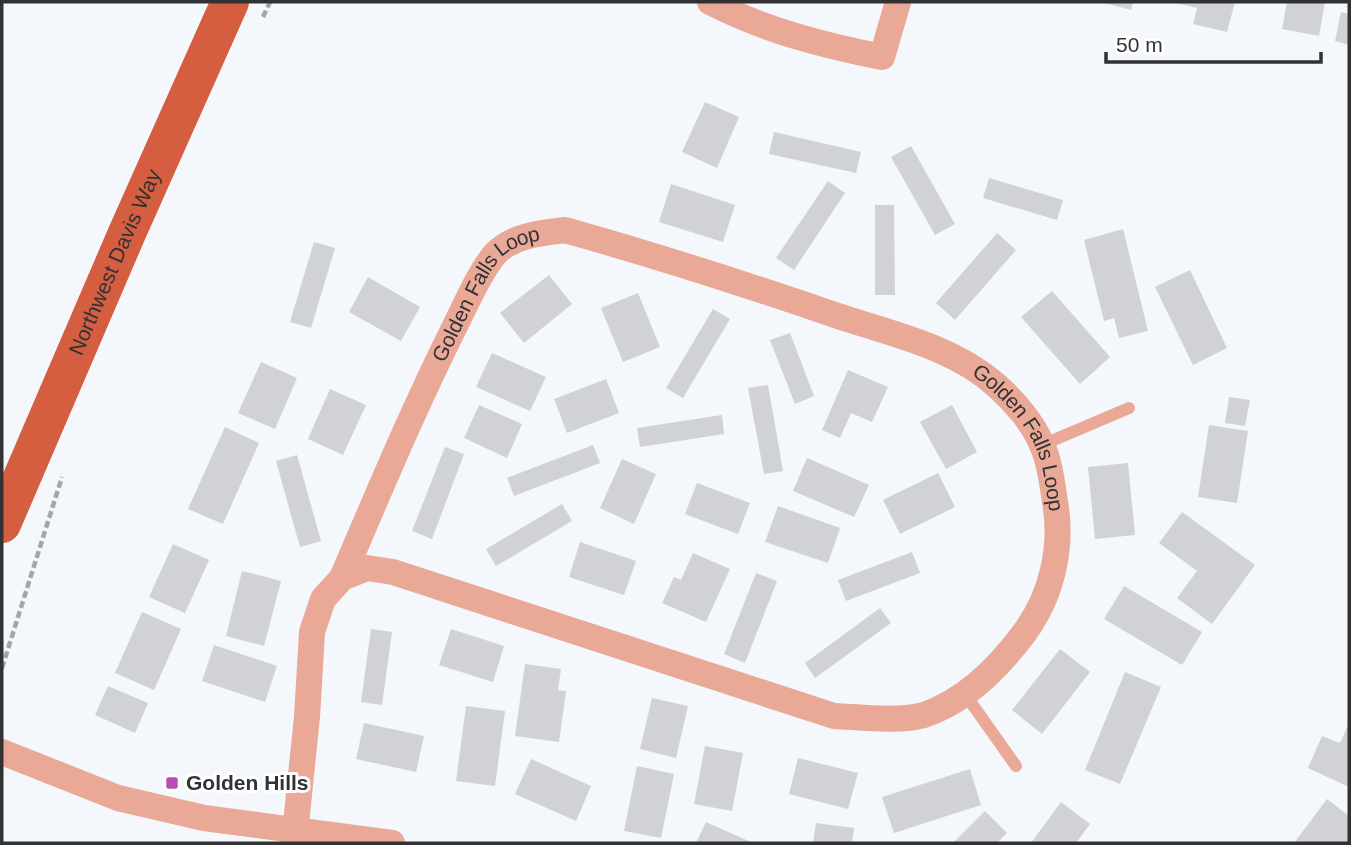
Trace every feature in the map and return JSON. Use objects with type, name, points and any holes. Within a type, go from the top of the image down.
[{"type":"main road","name":"Northwest Davis Way","points":[[2,524],[230,2]]},
{"type":"street","points":[[710,2],[739,17],[817,44],[882,57],[898,2]]},
{"type":"street","name":"Golden Falls Loop","points":[[295,837],[312,632],[323,599],[342,578],[425,387],[476,285],[496,253],[512,242],[532,234],[565,230],[749,286],[930,347],[971,366],[998,387],[1027,420],[1042,444],[1058,515],[1053,574],[1045,599],[1002,660],[965,695],[922,715],[881,719],[834,716],[393,572],[368,568],[342,578]]},
{"type":"street","points":[[2,752],[118,798],[295,837],[392,843]]},
{"type":"lane","points":[[1042,444],[1129,408]]},
{"type":"lane","points":[[965,695],[1016,766]]},
{"type":"path","points":[[258,27],[270,2]]},
{"type":"path","points":[[2,668],[63,472]]},
{"type":"building","points":[[1101,2],[1133,2],[1131,10]]},
{"type":"building","points":[[1172,2],[1235,2],[1227,32],[1193,24],[1197,8]]},
{"type":"building","points":[[1287,2],[1325,2],[1319,36],[1282,29]]},
{"type":"building","points":[[1341,12],[1349,14],[1349,45],[1335,41]]},
{"type":"building","points":[[705,102],[739,117],[717,168],[682,152]]},
{"type":"building","points":[[774,132],[861,152],[856,173],[769,154]]},
{"type":"building","points":[[911,146],[955,224],[935,235],[891,157]]},
{"type":"building","points":[[989,178],[1063,200],[1057,220],[983,198]]},
{"type":"building","points":[[828,181],[845,193],[794,270],[776,258]]},
{"type":"building","points":[[671,184],[735,205],[723,242],[659,222]]},
{"type":"building","points":[[875,205],[894,205],[895,295],[875,295]]},
{"type":"building","points":[[1123,229],[1148,331],[1119,338],[1114,318],[1104,321],[1084,240]]},
{"type":"building","points":[[997,233],[1016,250],[955,320],[936,303]]},
{"type":"building","points":[[314,242],[335,248],[311,328],[290,322]]},
{"type":"building","points":[[1190,270],[1227,348],[1193,365],[1155,287]]},
{"type":"building","points":[[549,275],[572,304],[524,343],[500,313]]},
{"type":"building","points":[[368,277],[420,307],[401,341],[349,312]]},
{"type":"building","points":[[1052,291],[1110,357],[1080,384],[1021,317]]},
{"type":"building","points":[[638,293],[660,347],[623,362],[601,308]]},
{"type":"building","points":[[713,309],[730,319],[683,398],[666,388]]},
{"type":"building","points":[[790,333],[814,396],[795,404],[770,340]]},
{"type":"building","points":[[492,353],[546,377],[530,411],[476,387]]},
{"type":"building","points":[[261,362],[297,378],[275,429],[238,413]]},
{"type":"building","points":[[848,370],[888,387],[872,422],[851,413],[840,438],[822,430]]},
{"type":"building","points":[[606,379],[619,413],[567,433],[554,399]]},
{"type":"building","points":[[768,385],[783,471],[764,474],[748,388]]},
{"type":"building","points":[[330,389],[366,405],[343,455],[308,439]]},
{"type":"building","points":[[1229,397],[1250,400],[1245,426],[1225,423]]},
{"type":"building","points":[[479,405],[522,424],[507,458],[464,438]]},
{"type":"building","points":[[952,405],[977,452],[946,469],[920,422]]},
{"type":"building","points":[[722,415],[724,434],[640,447],[637,428]]},
{"type":"building","points":[[1209,425],[1248,431],[1237,503],[1198,497]]},
{"type":"building","points":[[225,427],[259,443],[223,524],[188,509]]},
{"type":"building","points":[[593,445],[600,463],[514,496],[507,478]]},
{"type":"building","points":[[445,447],[464,454],[432,539],[412,531]]},
{"type":"building","points":[[297,455],[321,541],[300,547],[276,461]]},
{"type":"building","points":[[807,458],[869,485],[854,517],[793,491]]},
{"type":"building","points":[[622,459],[656,474],[634,524],[600,508]]},
{"type":"building","points":[[1128,463],[1135,535],[1095,539],[1088,467]]},
{"type":"building","points":[[938,473],[955,507],[900,534],[883,500]]},
{"type":"building","points":[[697,483],[750,503],[738,534],[685,514]]},
{"type":"building","points":[[562,504],[572,521],[496,566],[486,549]]},
{"type":"building","points":[[778,506],[840,528],[828,563],[765,542]]},
{"type":"building","points":[[1182,512],[1255,565],[1212,624],[1177,598],[1197,571],[1159,543]]},
{"type":"building","points":[[580,542],[636,561],[624,595],[569,577]]},
{"type":"building","points":[[173,544],[209,560],[185,613],[149,597]]},
{"type":"building","points":[[912,552],[920,573],[846,601],[838,580]]},
{"type":"building","points":[[693,553],[730,569],[706,622],[662,603],[674,577],[681,580]]},
{"type":"building","points":[[242,571],[281,581],[264,646],[226,636]]},
{"type":"building","points":[[756,573],[777,581],[745,663],[724,654]]},
{"type":"building","points":[[1124,586],[1202,632],[1182,665],[1104,619]]},
{"type":"building","points":[[880,608],[891,623],[815,678],[805,663]]},
{"type":"building","points":[[142,612],[181,629],[154,690],[115,673]]},
{"type":"building","points":[[371,629],[392,632],[382,705],[361,702]]},
{"type":"building","points":[[451,629],[504,646],[493,682],[439,665]]},
{"type":"building","points":[[214,645],[277,666],[265,702],[202,681]]},
{"type":"building","points":[[1060,649],[1090,672],[1042,734],[1012,710]]},
{"type":"building","points":[[525,664],[561,669],[558,690],[566,691],[559,742],[515,736]]},
{"type":"building","points":[[1125,672],[1161,687],[1120,784],[1085,770]]},
{"type":"building","points":[[108,686],[148,703],[135,733],[95,715]]},
{"type":"building","points":[[652,698],[688,706],[676,758],[640,749]]},
{"type":"building","points":[[466,706],[505,711],[495,786],[456,781]]},
{"type":"building","points":[[364,723],[424,736],[416,772],[356,759]]},
{"type":"building","points":[[1349,723],[1349,787],[1308,768],[1322,736],[1340,743]]},
{"type":"building","points":[[705,746],[743,753],[732,811],[694,804]]},
{"type":"building","points":[[798,758],[858,773],[848,809],[789,794]]},
{"type":"building","points":[[531,759],[591,786],[576,821],[515,794]]},
{"type":"building","points":[[637,766],[674,774],[661,838],[624,831]]},
{"type":"building","points":[[970,769],[981,805],[894,833],[882,797]]},
{"type":"building","points":[[1327,799],[1349,816],[1349,843],[1294,843]]},
{"type":"building","points":[[1061,802],[1090,824],[1076,843],[1031,843]]},
{"type":"building","points":[[985,811],[1007,833],[997,843],[953,843]]},
{"type":"building","points":[[706,822],[753,843],[696,843]]},
{"type":"building","points":[[816,823],[854,828],[852,843],[813,843]]},
{"type":"place","name":"Golden Hills","points":[[172,783]]}]
